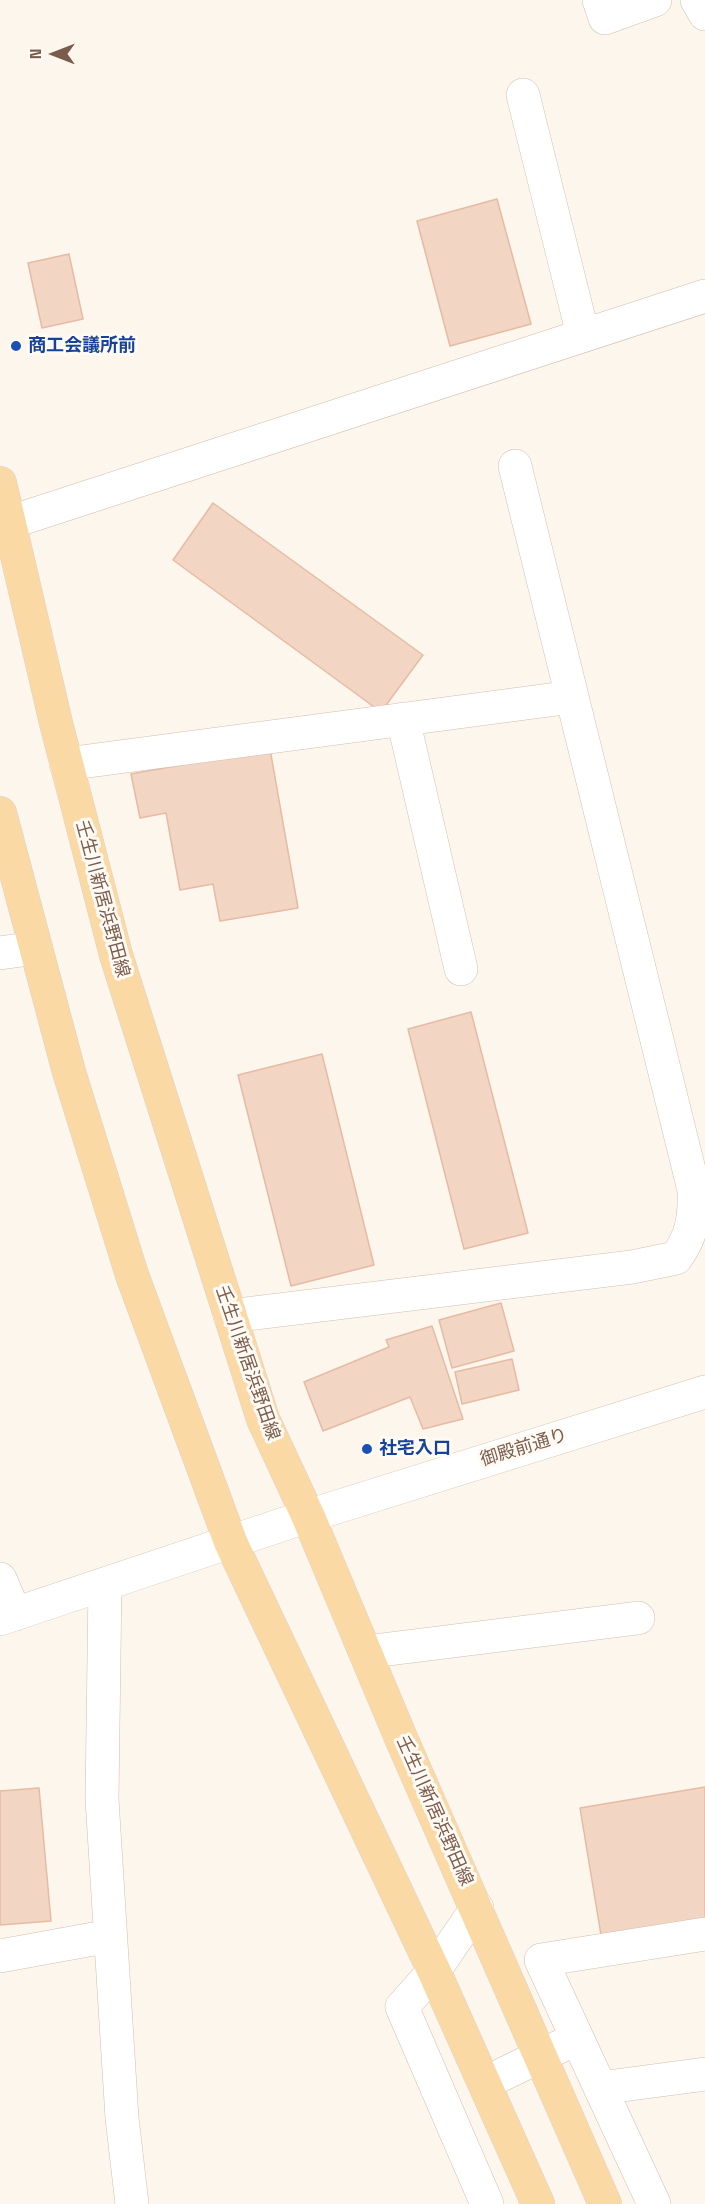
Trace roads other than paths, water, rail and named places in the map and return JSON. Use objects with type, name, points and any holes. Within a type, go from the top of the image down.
[{"type":"main road","name":"壬生川新居浜野田線","points":[[0,483],[4,524],[116,955],[263,1419],[308,1516],[605,2204]]},
{"type":"main road","points":[[0,813],[69,1072],[132,1275],[231,1543],[434,1971],[538,2204]]},
{"type":"street","points":[[599,0],[605,18],[654,0]]},
{"type":"street","points":[[698,0],[705,14]]},
{"type":"street","points":[[523,95],[583,335]]},
{"type":"street","points":[[4,524],[705,296]]},
{"type":"street","points":[[230,1317],[632,1267],[676,1258],[698,1231],[694,1190],[515,466]]},
{"type":"street","points":[[66,764],[572,697]]},
{"type":"street","points":[[403,719],[461,969]]},
{"type":"street","points":[[0,953],[36,948]]},
{"type":"street","name":"御殿前通り","points":[[7,1616],[308,1516],[705,1392]]},
{"type":"street","points":[[0,1579],[7,1616]]},
{"type":"street","points":[[105,1584],[102,1798],[122,2118],[132,2204]]},
{"type":"street","points":[[366,1652],[638,1618]]},
{"type":"street","points":[[477,1908],[434,1971],[402,2007],[487,2204]]},
{"type":"street","points":[[654,2204],[541,1960],[705,1934]]},
{"type":"street","points":[[0,1956],[110,1936]]},
{"type":"street","points":[[485,2083],[578,2039]]},
{"type":"street","points":[[600,2088],[705,2074]]},
{"type":"place","name":"商工会議所前","points":[[16,346]]},
{"type":"place","name":"社宅入口","points":[[367,1449]]}]
